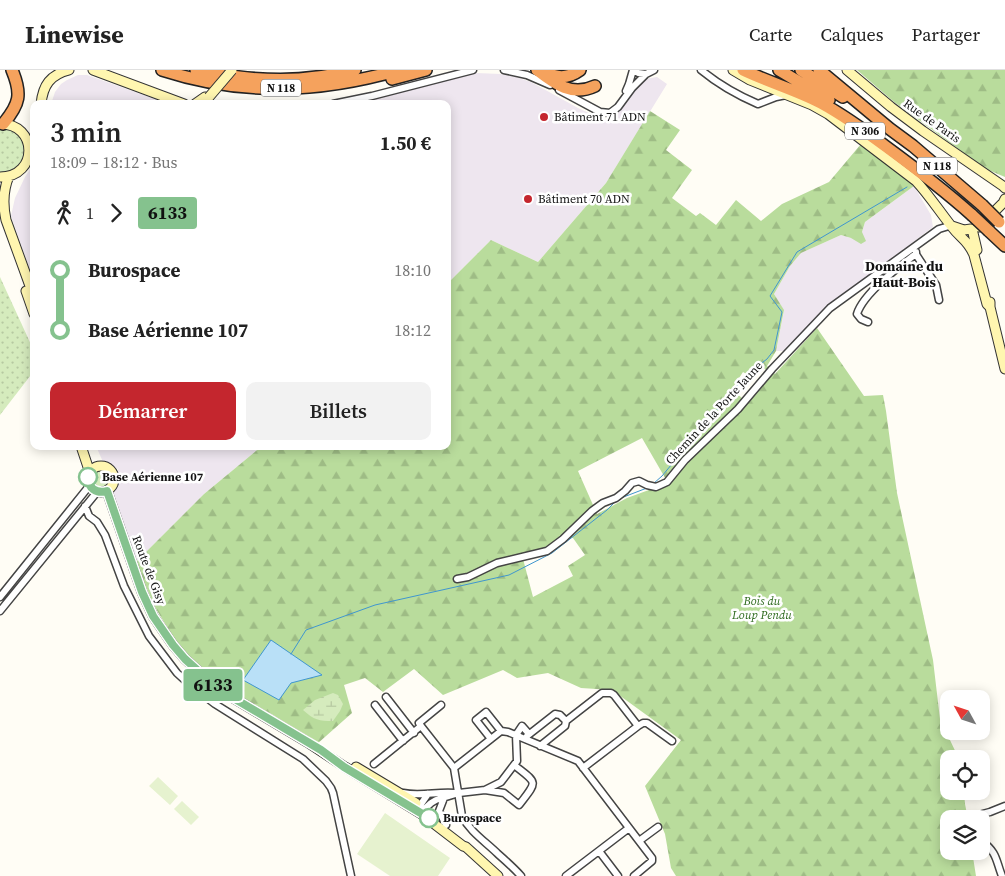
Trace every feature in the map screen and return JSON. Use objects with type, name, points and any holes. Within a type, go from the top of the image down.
[{"type":"highway","points":[[1,124],[12,112],[17,100],[17,89],[12,70]]},
{"type":"highway","name":"N 118","points":[[162,70],[186,77],[230,85],[266,88],[308,88],[348,83],[400,70]]},
{"type":"highway","name":"N 118","points":[[196,70],[231,76],[278,79],[317,77],[355,70]]},
{"type":"highway","points":[[222,70],[255,74],[293,75],[350,70]]},
{"type":"highway","points":[[308,88],[354,86],[386,81],[426,70]]},
{"type":"highway","points":[[537,70],[552,81],[573,91],[595,86]]},
{"type":"highway","points":[[544,70],[552,75],[562,77],[572,75],[580,70]]},
{"type":"highway","points":[[555,70],[563,72],[569,70]]},
{"type":"highway","name":"N 306","points":[[743,70],[802,94],[834,110],[976,211]]},
{"type":"highway","name":"N 118","points":[[779,70],[824,96],[898,147],[996,227],[1005,242]]},
{"type":"highway","name":"N 118","points":[[801,70],[914,146],[976,211]]},
{"type":"highway","name":"N 306","points":[[819,70],[890,129]]},
{"type":"highway","points":[[996,227],[1005,246]]},
{"type":"street","points":[[42,100],[44,88],[49,81],[69,70]]},
{"type":"street","points":[[93,70],[168,100]]},
{"type":"street","points":[[205,99],[228,70]]},
{"type":"street","points":[[205,99],[232,70]]},
{"type":"street","points":[[353,100],[473,70]]},
{"type":"street","points":[[504,70],[526,75],[544,82],[606,114],[615,110],[646,74],[654,70]]},
{"type":"street","points":[[624,98],[634,70],[646,74]]},
{"type":"street","points":[[701,70],[719,84],[758,104],[786,95]]},
{"type":"street","points":[[732,70],[750,80],[812,105],[828,114],[916,181],[951,226],[967,232]]},
{"type":"street","name":"Rue de Paris","points":[[847,70],[891,107],[1005,188]]},
{"type":"street","points":[[768,88],[768,100]]},
{"type":"street","points":[[1,124],[14,126],[28,132],[27,139],[30,154]]},
{"type":"street","points":[[30,157],[19,171],[4,176],[6,220],[30,286]]},
{"type":"street","points":[[967,232],[1004,201]]},
{"type":"street","points":[[0,218],[30,287]]},
{"type":"street","name":"Chemin de la Porte Jaune","points":[[457,579],[468,577],[497,563],[547,550],[563,539],[592,511],[616,498],[632,483],[639,481],[656,487],[667,482],[691,454],[738,409],[772,369],[830,308],[938,229],[951,226]]},
{"type":"street","points":[[967,232],[990,303],[1005,369]]},
{"type":"street","points":[[868,322],[861,320],[857,314],[862,304],[883,280],[916,254],[918,243]]},
{"type":"street","points":[[916,254],[936,285],[938,300]]},
{"type":"street","points":[[82,450],[94,470]]},
{"type":"street","points":[[87,450],[94,470]]},
{"type":"street","points":[[0,597],[98,489],[112,486],[114,482],[113,474],[104,466],[94,470],[88,477],[98,489]]},
{"type":"street","points":[[0,610],[98,489]]},
{"type":"street","name":"Route de Gisy","points":[[98,489],[153,616],[185,659],[225,693],[327,754],[360,770],[399,793],[446,825],[466,847]]},
{"type":"street","points":[[86,506],[89,516],[97,522],[105,535],[124,586],[149,636],[177,673],[215,704],[302,759],[326,781],[333,793],[351,876]]},
{"type":"street","points":[[540,746],[565,726],[566,721],[602,693],[610,693],[614,696],[638,726]]},
{"type":"street","points":[[386,697],[414,732]]},
{"type":"street","points":[[375,705],[403,741]]},
{"type":"street","points":[[441,705],[419,723],[454,768],[462,816],[474,832],[521,876]]},
{"type":"street","points":[[491,739],[476,720],[486,712],[501,731],[527,737],[540,746],[578,762],[652,858],[652,861],[634,876]]},
{"type":"street","points":[[527,737],[556,714],[566,721]]},
{"type":"street","points":[[583,768],[643,723],[647,723],[672,741]]},
{"type":"street","points":[[374,764],[421,726]]},
{"type":"street","points":[[485,790],[501,782],[514,766],[518,759],[516,736],[522,726],[527,737]]},
{"type":"street","points":[[454,768],[501,731]]},
{"type":"street","name":"Route de Gisy","points":[[327,754],[344,767],[422,809],[498,876]]},
{"type":"street","points":[[399,793],[415,795],[485,790],[504,793],[519,805],[533,783],[532,779],[514,766]]},
{"type":"street","points":[[501,782],[504,793]]},
{"type":"street","points":[[422,809],[433,801],[459,793]]},
{"type":"street","points":[[422,809],[423,801],[428,794]]},
{"type":"street","points":[[444,798],[440,814],[446,825]]},
{"type":"street","points":[[990,812],[1005,806]]},
{"type":"street","points":[[639,841],[658,827]]},
{"type":"street","points":[[570,875],[629,828]]},
{"type":"street","points":[[990,847],[995,855],[1002,876]]},
{"type":"street","points":[[599,851],[618,876]]},
{"type":"shaded area","points":[[476,73],[516,77],[531,82],[578,108],[607,120],[616,116],[636,86],[645,79],[657,77],[667,84],[606,183],[538,262],[491,240],[451,280],[451,100],[369,100]]},
{"type":"shaded area","points":[[78,75],[87,75],[158,100],[52,100],[55,92],[67,80]]},
{"type":"shaded area","points":[[30,169],[30,271],[11,216],[15,198]]},
{"type":"shaded area","points":[[914,186],[931,215],[933,227],[831,305],[785,351],[776,351],[784,311],[774,294],[790,266],[801,253],[841,235],[851,238],[862,232],[865,222]]},
{"type":"shaded area","points":[[98,450],[257,450],[204,494],[136,562],[113,495],[119,477],[118,469],[103,462]]},
{"type":"green space","points":[[857,70],[1005,70],[1005,177],[986,169],[894,102]]},
{"type":"green space","name":"Bois du Loup Pendu","points":[[650,111],[680,130],[666,150],[692,170],[672,198],[696,216],[700,213],[716,225],[736,200],[761,221],[782,204],[829,182],[861,144],[914,186],[865,222],[862,232],[866,241],[861,244],[841,235],[801,253],[790,266],[774,294],[784,310],[776,351],[767,366],[775,374],[817,328],[864,396],[883,395],[897,493],[933,660],[940,719],[940,740],[950,740],[955,750],[940,750],[940,800],[965,800],[966,810],[940,810],[940,860],[973,860],[976,876],[676,876],[671,868],[665,834],[645,786],[681,740],[612,690],[581,688],[548,673],[517,678],[503,670],[443,695],[414,669],[383,692],[365,678],[344,685],[352,713],[317,744],[273,715],[221,687],[179,646],[156,609],[136,562],[204,494],[257,450],[451,450],[451,280],[491,240],[538,262],[606,183]],"holes":[[[764,368],[768,372],[743,399],[734,391],[733,387],[743,372],[753,378]],[[642,438],[668,483],[627,498],[597,514],[578,471]],[[563,535],[573,538],[585,555],[568,566],[573,576],[533,597],[522,555],[545,548]]]},
{"type":"green space","points":[[0,128],[10,129],[18,134],[23,141],[25,149],[24,157],[19,164],[12,170],[0,173]]},
{"type":"green space","points":[[0,277],[30,342],[30,376],[0,415]]},
{"type":"green space","points":[[98,471],[104,471],[109,476],[107,485],[98,487],[93,482],[93,476]]},
{"type":"green space","points":[[333,693],[338,695],[343,704],[333,721],[317,719],[303,710],[315,700]]},
{"type":"green space","points":[[158,777],[178,796],[170,805],[149,786]]},
{"type":"green space","points":[[182,801],[199,817],[191,825],[174,809]]},
{"type":"green space","points":[[385,813],[450,858],[438,876],[390,876],[357,854]]},
{"type":"water","points":[[271,640],[322,675],[291,683],[279,700],[243,680]]},
{"type":"waterway","points":[[653,484],[662,476],[745,376],[767,359],[774,350],[782,312],[770,296],[797,252],[907,187]]},
{"type":"waterway","points":[[621,498],[647,488]]},
{"type":"waterway","points":[[291,654],[306,630],[375,605],[509,575],[552,553],[617,500]]},
{"type":"bus line","name":"6133","points":[[88,477],[90,486],[94,490],[97,492],[107,491],[136,577],[153,616],[185,659],[225,693],[321,750],[344,767],[429,818]]},
{"type":"place","name":"Bâtiment 71 ADN","points":[[544,117]]},
{"type":"place","name":"Bâtiment 70 ADN","points":[[528,199]]},
{"type":"place","name":"Base Aérienne 107","points":[[88,477]]},
{"type":"place","name":"Burospace","points":[[429,818]]},
{"type":"district","name":"Domaine du Haut-Bois","points":[[904,274]]}]
